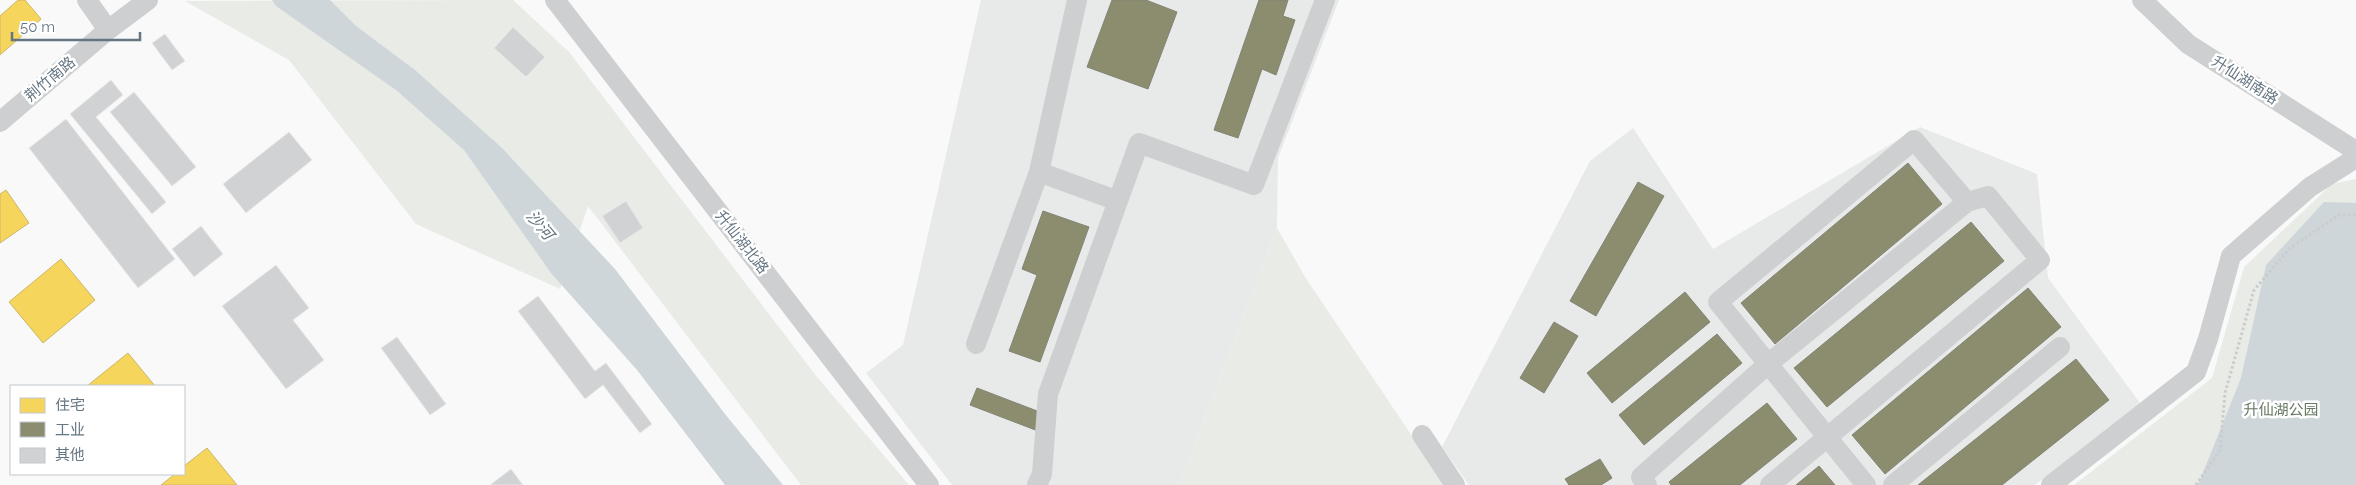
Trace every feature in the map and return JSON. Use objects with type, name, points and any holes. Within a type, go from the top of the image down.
[{"type":"street","points":[[88,0],[108,30]]},
{"type":"street","name":"荆竹南路","points":[[0,122],[108,30],[148,0]]},
{"type":"street","name":"升仙湖北路","points":[[555,0],[929,485]]},
{"type":"street","points":[[976,344],[1039,172],[1077,0]]},
{"type":"street","points":[[1037,485],[1042,474],[1048,394],[1139,143],[1254,185],[1325,0]]},
{"type":"street","name":"升仙湖南路","points":[[2142,0],[2188,44],[2356,151]]},
{"type":"street","points":[[1866,485],[1718,302],[1914,140],[1967,202]]},
{"type":"street","points":[[2051,485],[2196,372],[2208,339],[2231,256],[2310,187],[2356,158]]},
{"type":"street","points":[[1039,172],[1118,201]]},
{"type":"street","points":[[1647,485],[1641,477],[1768,364],[1967,202],[1988,196],[2040,260],[1770,485]]},
{"type":"street","points":[[1893,485],[2060,347]]},
{"type":"street","points":[[1422,435],[1455,485]]},
{"type":"path","points":[[2196,485],[2220,450],[2225,393],[2254,290],[2290,248],[2339,215],[2356,215]]},
{"type":"shaded area","points":[[981,0],[1339,0],[1278,158],[1277,228],[1179,485],[952,485],[866,373],[903,345]]},
{"type":"shaded area","points":[[1920,127],[2037,174],[2048,278],[2140,403],[2035,485],[1469,485],[1442,447],[1590,161],[1633,128],[1713,249]]},
{"type":"green space","points":[[513,0],[569,52],[817,377],[909,485],[801,485],[588,206],[560,289],[416,224],[289,60],[185,1]]},
{"type":"green space","name":"升仙湖公园","points":[[2356,179],[2356,485],[2074,485],[2212,378],[2244,267],[2332,184]]},
{"type":"green space","points":[[1277,228],[1305,277],[1445,485],[1179,485]]},
{"type":"water","name":"沙河","points":[[272,0],[330,0],[356,26],[415,70],[502,148],[615,269],[725,414],[783,485],[725,485],[637,370],[551,273],[464,150],[396,90],[276,6]]},
{"type":"water","name":"升仙湖公园","points":[[2324,202],[2356,203],[2356,485],[2198,485],[2241,378],[2266,265]]},
{"type":"building: 住宅","points":[[18,0],[25,0],[41,19],[0,55],[0,16]]},
{"type":"building: 住宅","points":[[6,190],[29,223],[0,243],[0,194]]},
{"type":"building: 住宅","points":[[61,259],[95,300],[43,343],[9,302]]},
{"type":"building: 住宅","points":[[128,353],[154,385],[88,385]]},
{"type":"building: 住宅","points":[[207,448],[237,485],[161,485],[174,475],[185,475],[185,465]]},
{"type":"building: 工业","points":[[1112,0],[1146,0],[1177,12],[1148,89],[1087,67]]},
{"type":"building: 工业","points":[[1259,0],[1288,0],[1283,16],[1295,20],[1276,75],[1262,69],[1238,138],[1214,130]]},
{"type":"building: 工业","points":[[1908,163],[1942,204],[1775,344],[1741,303]]},
{"type":"building: 工业","points":[[1638,182],[1664,196],[1596,316],[1570,301]]},
{"type":"building: 工业","points":[[1043,211],[1089,227],[1040,362],[1009,351],[1037,275],[1022,269]]},
{"type":"building: 工业","points":[[1971,222],[2004,261],[1827,407],[1794,368]]},
{"type":"building: 工业","points":[[2028,288],[2061,327],[1885,474],[1852,435]]},
{"type":"building: 工业","points":[[1685,292],[1710,322],[1612,403],[1587,373]]},
{"type":"building: 工业","points":[[1554,322],[1578,336],[1544,393],[1520,378]]},
{"type":"building: 工业","points":[[1717,334],[1742,363],[1644,445],[1619,415]]},
{"type":"building: 工业","points":[[2076,359],[2109,400],[2002,485],[1918,485]]},
{"type":"building: 工业","points":[[977,388],[1045,414],[1038,431],[970,405]]},
{"type":"building: 工业","points":[[1767,403],[1797,439],[1740,485],[1671,485],[1669,482]]},
{"type":"building: 工业","points":[[1600,459],[1612,478],[1601,485],[1569,485],[1565,479]]},
{"type":"building: 工业","points":[[1819,466],[1835,485],[1796,485]]},
{"type":"building: 其他","points":[[513,27],[545,57],[526,77],[494,48]]},
{"type":"building: 其他","points":[[165,34],[185,61],[172,70],[152,43]]},
{"type":"building: 其他","points":[[111,80],[123,95],[96,117],[166,202],[152,214],[70,114]]},
{"type":"building: 其他","points":[[134,92],[196,167],[172,186],[110,112]]},
{"type":"building: 其他","points":[[66,119],[175,259],[138,288],[29,148]]},
{"type":"building: 其他","points":[[289,132],[312,160],[246,213],[223,184]]},
{"type":"building: 其他","points":[[626,201],[643,228],[620,243],[602,216]]},
{"type":"building: 其他","points":[[201,226],[223,254],[194,277],[172,249]]},
{"type":"building: 其他","points":[[276,265],[309,308],[293,320],[324,360],[286,389],[222,306]]},
{"type":"building: 其他","points":[[538,296],[595,371],[606,363],[652,424],[640,433],[603,385],[585,399],[518,311]]},
{"type":"building: 其他","points":[[397,337],[446,404],[430,415],[381,348]]},
{"type":"building: 其他","points":[[511,469],[523,485],[490,485]]}]
